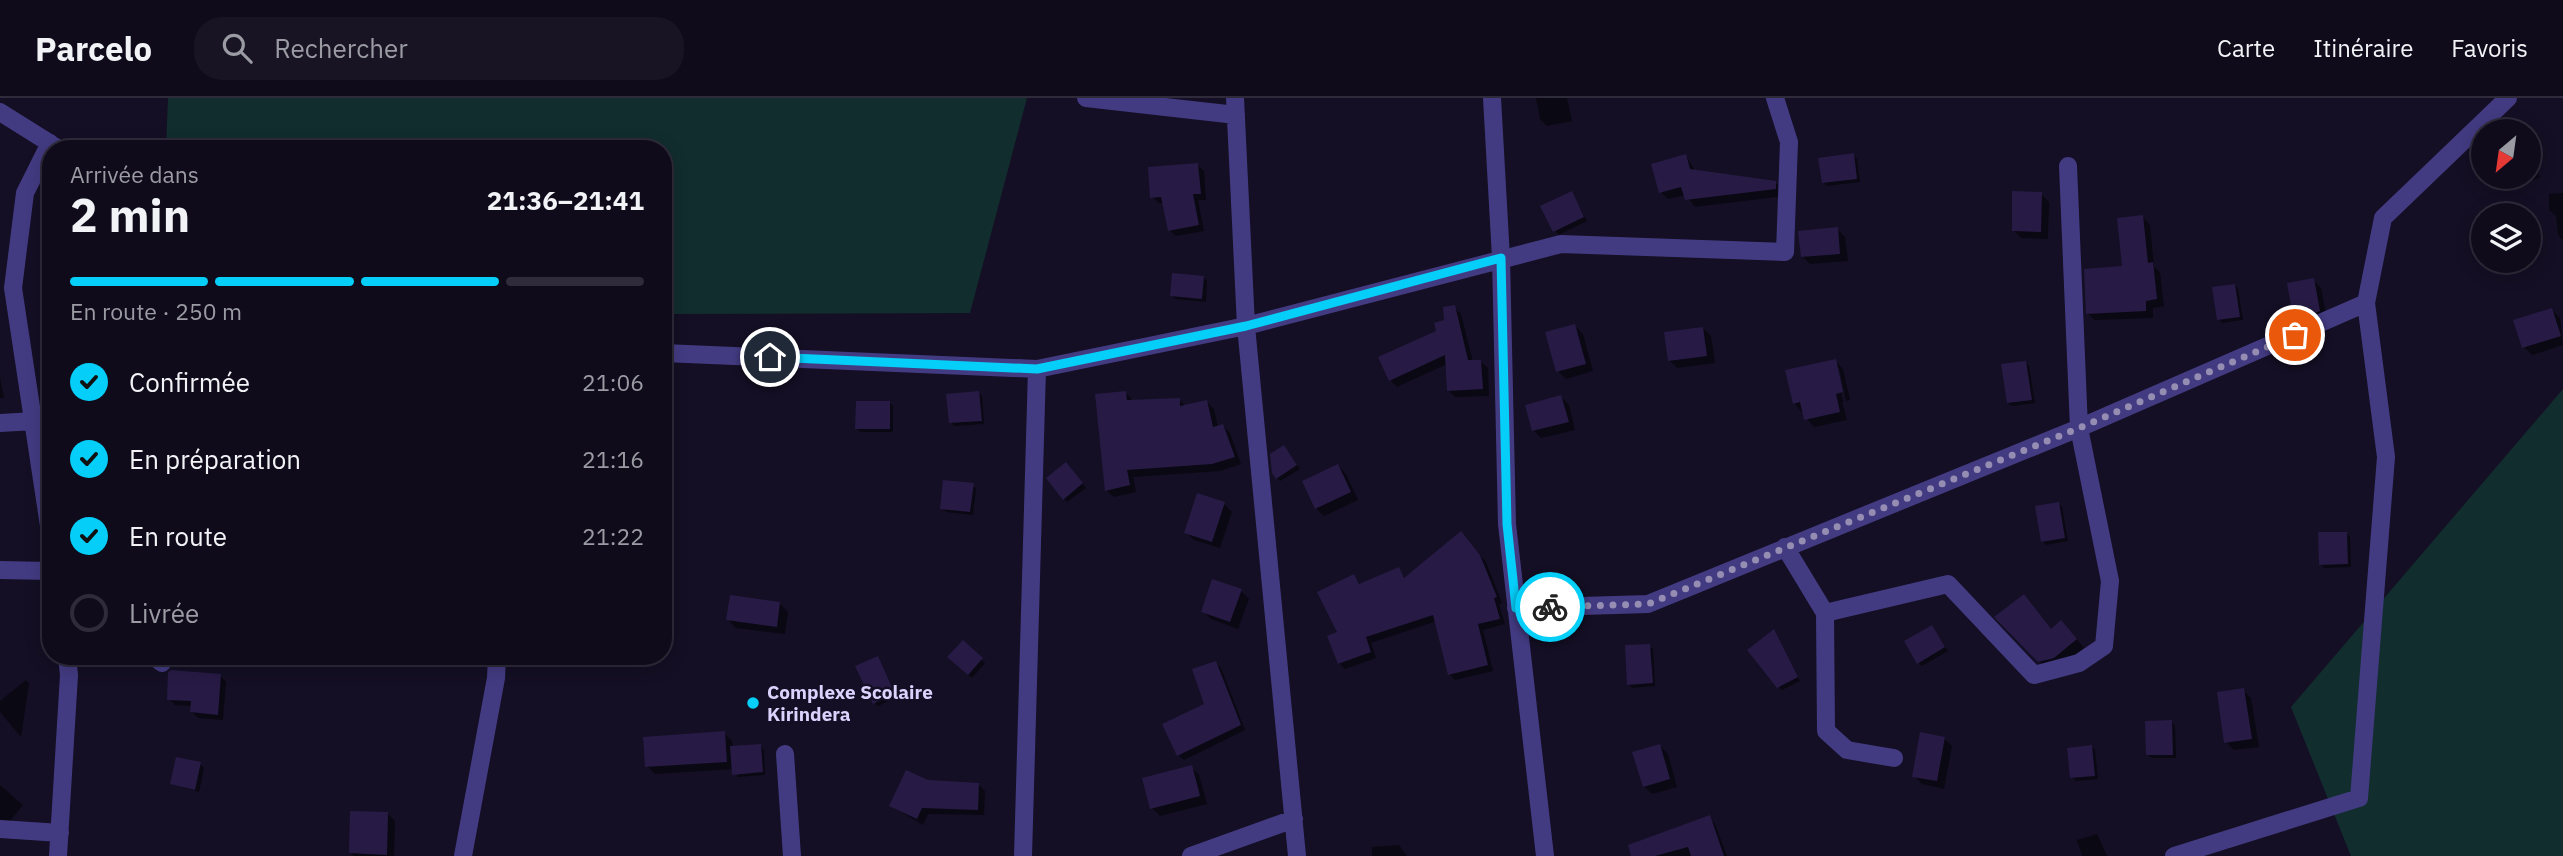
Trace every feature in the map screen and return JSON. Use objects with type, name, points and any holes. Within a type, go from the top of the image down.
[{"type":"street","points":[[1086,98],[1235,106],[1246,326],[1297,856]]},
{"type":"street","points":[[1492,98],[1501,258],[1507,524],[1545,856]]},
{"type":"street","points":[[672,353],[1037,369],[1246,326],[1561,244],[1785,252],[1789,142],[1775,98]]},
{"type":"street","points":[[2174,856],[2359,798],[2386,457],[2366,303],[2383,218],[2508,98]]},
{"type":"street","points":[[0,113],[44,140]]},
{"type":"street","points":[[42,165],[25,193],[13,288],[42,473]]},
{"type":"street","points":[[1825,613],[1948,584],[2034,675],[2079,663],[2104,646],[2110,582],[2079,428],[2068,166]]},
{"type":"street","points":[[1516,608],[1648,604],[2079,428],[2366,303]]},
{"type":"street","points":[[1024,856],[1037,369]]},
{"type":"street","points":[[0,423],[35,421]]},
{"type":"street","points":[[1785,547],[1825,613],[1826,731],[1847,750],[1894,758]]},
{"type":"street","points":[[0,570],[42,571]]},
{"type":"street","points":[[58,856],[68,665]]},
{"type":"street","points":[[463,856],[464,836],[497,665]]},
{"type":"street","points":[[785,754],[792,856]]},
{"type":"street","points":[[1191,856],[1294,819]]},
{"type":"street","points":[[0,829],[60,833]]},
{"type":"green space","points":[[168,98],[1027,98],[970,313],[672,314],[672,140],[166,140]]},
{"type":"green space","points":[[2563,389],[2563,856],[2351,856],[2291,707]]},
{"type":"building","points":[[1854,153],[1857,179],[1822,183],[1818,158]]},
{"type":"building","points":[[1686,154],[1690,169],[1776,181],[1776,189],[1685,200],[1681,187],[1659,193],[1651,164]]},
{"type":"building","points":[[1198,163],[1201,194],[1193,194],[1199,225],[1168,231],[1161,197],[1150,198],[1148,167]]},
{"type":"building","points":[[1572,191],[1584,217],[1553,232],[1540,206]]},
{"type":"building","points":[[2012,191],[2042,192],[2041,232],[2012,231]]},
{"type":"building","points":[[2143,215],[2148,263],[2153,262],[2157,299],[2146,301],[2146,311],[2086,314],[2084,269],[2122,266],[2117,218]]},
{"type":"building","points":[[1838,227],[1840,254],[1801,257],[1798,231]]},
{"type":"building","points":[[1172,273],[1204,276],[1202,299],[1170,296]]},
{"type":"building","points":[[2314,278],[2320,311],[2294,322],[2287,283]]},
{"type":"building","points":[[2235,284],[2240,317],[2217,320],[2212,287]]},
{"type":"building","points":[[1455,305],[1468,360],[1481,360],[1483,389],[1447,391],[1445,355],[1389,381],[1378,357],[1436,331],[1434,323],[1444,320],[1443,307]]},
{"type":"building","points":[[2552,308],[2561,336],[2522,348],[2513,320]]},
{"type":"building","points":[[1575,324],[1586,364],[1556,372],[1545,332]]},
{"type":"building","points":[[1703,327],[1707,356],[1668,361],[1664,332]]},
{"type":"building","points":[[1836,359],[1843,392],[1836,394],[1840,412],[1804,420],[1800,402],[1793,404],[1785,370]]},
{"type":"building","points":[[2026,361],[2032,400],[2007,403],[2001,364]]},
{"type":"building","points":[[979,391],[982,421],[949,423],[946,394]]},
{"type":"building","points":[[1126,391],[1127,400],[1180,398],[1180,406],[1207,400],[1213,427],[1223,424],[1235,457],[1212,464],[1127,470],[1130,485],[1105,491],[1095,394]]},
{"type":"building","points":[[1561,395],[1569,422],[1532,431],[1525,405]]},
{"type":"building","points":[[856,401],[890,401],[890,429],[855,429]]},
{"type":"building","points":[[1284,445],[1297,465],[1276,479],[1272,473],[1270,454]]},
{"type":"building","points":[[1066,462],[1083,483],[1063,500],[1046,478]]},
{"type":"building","points":[[1338,464],[1351,492],[1315,509],[1302,481]]},
{"type":"building","points":[[943,480],[974,483],[970,512],[940,509]]},
{"type":"building","points":[[1197,493],[1225,502],[1212,542],[1184,533]]},
{"type":"building","points":[[2059,502],[2065,538],[2041,542],[2035,506]]},
{"type":"building","points":[[1461,531],[1480,555],[1497,597],[1494,598],[1500,619],[1478,624],[1488,665],[1448,675],[1433,615],[1366,637],[1371,652],[1338,664],[1327,636],[1337,632],[1317,592],[1354,574],[1359,584],[1399,567],[1404,578]]},
{"type":"building","points":[[2318,532],[2347,532],[2348,564],[2319,565]]},
{"type":"building","points":[[1212,579],[1242,589],[1230,622],[1201,612]]},
{"type":"building","points":[[2024,594],[2051,629],[2061,620],[2077,639],[2054,658],[2038,662],[1994,617]]},
{"type":"building","points":[[730,595],[780,602],[777,627],[726,620]]},
{"type":"building","points":[[1932,625],[1945,647],[1917,664],[1904,641]]},
{"type":"building","points":[[1774,629],[1798,677],[1777,688],[1747,650]]},
{"type":"building","points":[[963,640],[983,658],[968,675],[947,657]]},
{"type":"building","points":[[1650,644],[1653,683],[1627,685],[1625,645]]},
{"type":"building","points":[[878,656],[895,694],[873,704],[855,666]]},
{"type":"building","points":[[1216,661],[1241,725],[1177,756],[1162,724],[1204,704],[1192,669]]},
{"type":"building","points":[[171,670],[221,674],[218,715],[190,712],[191,701],[167,700],[168,672]]},
{"type":"building","points":[[2244,688],[2252,739],[2224,743],[2217,692]]},
{"type":"building","points":[[2172,720],[2173,755],[2146,755],[2145,721]]},
{"type":"building","points":[[725,731],[727,762],[645,767],[643,737]]},
{"type":"building","points":[[1920,732],[1945,737],[1937,781],[1912,777]]},
{"type":"building","points":[[761,744],[763,772],[732,775],[730,746]]},
{"type":"building","points":[[1660,744],[1670,779],[1643,787],[1632,752]]},
{"type":"building","points":[[2092,745],[2095,776],[2070,778],[2067,748]]},
{"type":"building","points":[[176,757],[201,762],[195,790],[170,784]]},
{"type":"building","points":[[1192,765],[1200,796],[1150,809],[1142,778]]},
{"type":"building","points":[[906,770],[928,780],[979,783],[978,810],[922,808],[917,819],[889,806]]},
{"type":"building","points":[[350,811],[388,812],[387,855],[349,853]]},
{"type":"building","points":[[1710,815],[1724,856],[1691,856],[1688,847],[1655,856],[1631,856],[1628,845]]},
{"type":"way so far","points":[[1550,607],[1648,604],[2079,428],[2295,335]]},
{"type":"place","name":"Complexe Scolaire Kirindera","points":[[753,703]]},
{"type":"route","points":[[770,357],[1037,369],[1246,326],[1501,258],[1507,524],[1516,608],[1550,607]]}]
